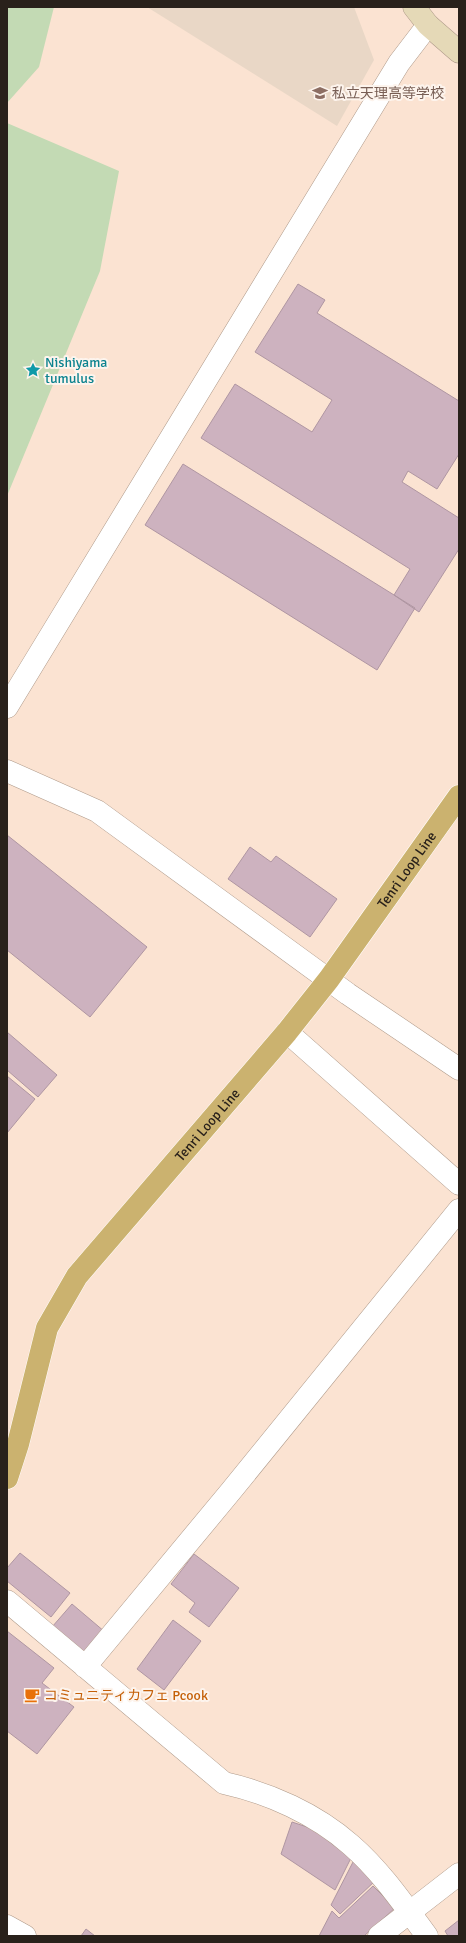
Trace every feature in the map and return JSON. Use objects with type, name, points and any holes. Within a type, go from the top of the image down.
[{"type":"main road","name":"Tenri Loop Line","points":[[7,1478],[18,1444],[47,1328],[77,1276],[287,1032],[329,979],[459,796]]},
{"type":"street","points":[[414,7],[428,25],[459,52]]},
{"type":"street","points":[[7,707],[394,70],[428,25]]},
{"type":"street","points":[[7,771],[97,811],[348,994],[459,1069]]},
{"type":"street","points":[[287,1032],[459,1184]]},
{"type":"street","points":[[85,1667],[231,1491],[459,1210]]},
{"type":"street","points":[[7,1600],[224,1783],[247,1788],[285,1804],[314,1819],[351,1845],[393,1891],[428,1936]]},
{"type":"street","points":[[378,1936],[459,1874]]},
{"type":"street","points":[[7,1926],[25,1936]]},
{"type":"shaded area","name":"私立天理高等学校","points":[[147,7],[354,7],[374,60],[337,126]]},
{"type":"green space","points":[[7,7],[54,7],[39,67],[7,103]]},
{"type":"green space","name":"Nishiyama tumulus","points":[[7,123],[119,171],[100,271],[7,496]]},
{"type":"building","points":[[298,284],[325,300],[317,313],[459,401],[459,454],[437,489],[408,471],[402,482],[459,518],[459,549],[419,612],[394,595],[410,569],[201,438],[235,384],[312,432],[332,400],[255,352]]},
{"type":"building","points":[[183,464],[415,608],[377,670],[145,525]]},
{"type":"building","points":[[7,835],[147,947],[90,1017],[7,950]]},
{"type":"building","points":[[250,847],[271,862],[276,856],[337,899],[310,937],[228,879]]},
{"type":"building","points":[[7,1032],[57,1075],[38,1097],[7,1070]]},
{"type":"building","points":[[7,1076],[35,1099],[7,1133]]},
{"type":"building","points":[[20,1553],[70,1593],[51,1617],[7,1581],[7,1568]]},
{"type":"building","points":[[194,1554],[239,1588],[209,1627],[189,1612],[195,1603],[171,1584]]},
{"type":"building","points":[[72,1604],[105,1632],[85,1655],[52,1627]]},
{"type":"building","points":[[173,1620],[201,1641],[164,1690],[137,1669]]},
{"type":"building","name":"コミュニティカフェ Pcook","points":[[7,1631],[54,1668],[42,1683],[74,1707],[37,1754],[7,1731]]},
{"type":"building","points":[[292,1822],[313,1829],[351,1858],[335,1890],[281,1854]]},
{"type":"building","points":[[353,1862],[375,1881],[340,1914],[331,1905]]},
{"type":"building","points":[[373,1886],[395,1908],[364,1936],[319,1936],[332,1911],[339,1918]]},
{"type":"building","points":[[459,1920],[459,1936],[448,1936],[445,1931]]},
{"type":"building","points":[[86,1929],[95,1936],[81,1936]]},
{"type":"place","name":"私立天理高等学校","points":[[320,93]]},
{"type":"place","name":"Nishiyama tumulus","points":[[33,370]]},
{"type":"place","name":"コミュニティカフェ Pcook","points":[[32,1695]]}]
